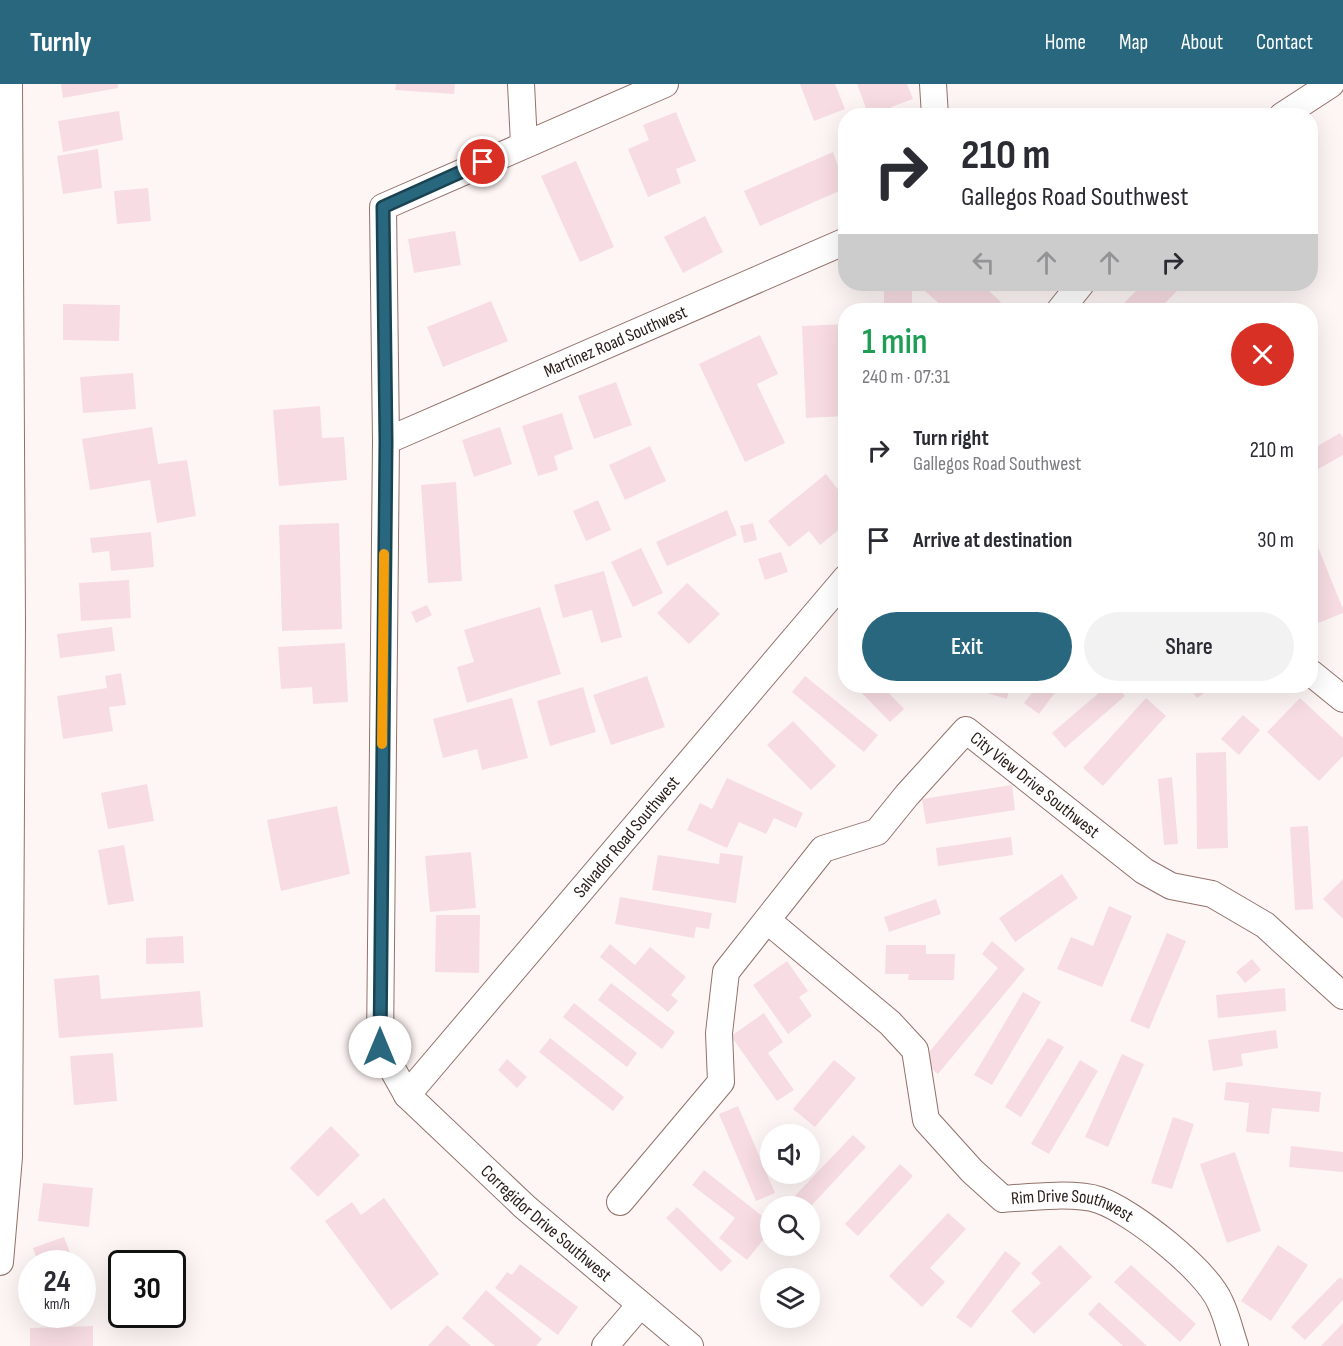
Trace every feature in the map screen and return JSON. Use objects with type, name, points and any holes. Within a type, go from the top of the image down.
[{"type":"street","points":[[0,1262],[9,1157],[6,502],[9,84]]},
{"type":"street","points":[[521,84],[524,144],[665,84]]},
{"type":"street","points":[[933,84],[934,108]]},
{"type":"street","points":[[1294,108],[1331,84]]},
{"type":"street","name":"Corregidor Drive Southwest","points":[[524,144],[383,207],[386,441],[380,1047],[407,1095],[525,1207],[690,1346]]},
{"type":"street","name":"Martinez Road Southwest","points":[[386,441],[838,244]]},
{"type":"street","name":"Salvador Road Southwest","points":[[407,1095],[838,587]]},
{"type":"street","points":[[1318,679],[1343,699]]},
{"type":"street","name":"City View Drive Southwest","points":[[620,1202],[720,1082],[719,1033],[726,972],[822,849],[877,832],[966,730],[1144,872],[1171,886],[1212,894],[1265,925],[1343,996]]},
{"type":"street","name":"Rim Drive Southwest","points":[[768,921],[890,1023],[915,1050],[926,1120],[972,1171],[1003,1199],[1046,1196],[1098,1199],[1131,1214],[1202,1275],[1220,1301],[1235,1346]]},
{"type":"street","points":[[605,1346],[640,1305]]},
{"type":"building","points":[[61,84],[118,84],[118,88],[63,98]]},
{"type":"building","points":[[396,84],[455,84],[454,94],[395,90]]},
{"type":"building","points":[[800,84],[835,84],[845,108],[838,108],[838,112],[814,121]]},
{"type":"building","points":[[857,84],[907,84],[913,99],[891,108],[866,108]]},
{"type":"building","points":[[119,111],[123,140],[63,152],[58,121]]},
{"type":"building","points":[[676,112],[696,161],[676,169],[681,183],[648,197],[628,149],[649,140],[643,125]]},
{"type":"building","points":[[98,149],[102,188],[63,194],[57,156]]},
{"type":"building","points":[[833,152],[838,166],[838,192],[760,226],[744,191]]},
{"type":"building","points":[[576,161],[614,247],[580,262],[541,176]]},
{"type":"building","points":[[148,188],[151,221],[117,224],[114,191]]},
{"type":"building","points":[[705,216],[723,252],[683,273],[664,237]]},
{"type":"building","points":[[455,231],[461,265],[414,273],[408,239]]},
{"type":"building","points":[[884,291],[912,291],[912,303],[884,303]]},
{"type":"building","points":[[925,291],[989,291],[1001,302],[1000,303],[938,303]]},
{"type":"building","points":[[1136,291],[1177,291],[1165,303],[1124,303]]},
{"type":"building","points":[[491,301],[508,341],[443,367],[427,327]]},
{"type":"building","points":[[63,304],[120,305],[119,341],[63,340]]},
{"type":"building","points":[[838,324],[838,416],[806,418],[802,326]]},
{"type":"building","points":[[760,335],[778,374],[757,384],[785,443],[745,462],[699,364]]},
{"type":"building","points":[[133,373],[136,409],[83,413],[80,377]]},
{"type":"building","points":[[616,382],[632,425],[594,439],[578,396]]},
{"type":"building","points":[[320,406],[322,438],[344,437],[347,480],[279,486],[273,410]]},
{"type":"building","points":[[562,413],[573,449],[554,456],[558,470],[538,476],[522,426]]},
{"type":"building","points":[[152,427],[158,464],[187,460],[196,516],[157,523],[150,480],[90,490],[82,439]]},
{"type":"building","points":[[500,427],[512,464],[474,477],[462,440]]},
{"type":"building","points":[[1340,433],[1343,438],[1343,455],[1318,469],[1318,446]]},
{"type":"building","points":[[650,446],[666,481],[625,500],[609,465]]},
{"type":"building","points":[[826,474],[838,490],[838,530],[820,545],[809,531],[789,547],[768,521]]},
{"type":"building","points":[[456,482],[462,581],[428,583],[421,485]]},
{"type":"building","points":[[598,500],[611,530],[586,541],[573,511]]},
{"type":"building","points":[[727,510],[737,535],[667,566],[656,542]]},
{"type":"building","points":[[339,523],[342,629],[282,631],[279,525]]},
{"type":"building","points":[[753,523],[757,540],[744,543],[740,526]]},
{"type":"building","points":[[151,532],[154,567],[111,571],[109,551],[92,553],[90,538]]},
{"type":"building","points":[[1318,547],[1343,609],[1343,613],[1318,623]]},
{"type":"building","points":[[641,548],[663,593],[633,607],[611,562]]},
{"type":"building","points":[[781,552],[788,572],[765,580],[758,559]]},
{"type":"building","points":[[604,571],[622,637],[601,643],[592,610],[563,618],[554,585]]},
{"type":"building","points":[[129,580],[131,618],[81,621],[79,583]]},
{"type":"building","points":[[687,583],[720,614],[689,644],[657,613]]},
{"type":"building","points":[[427,605],[432,615],[416,623],[411,612]]},
{"type":"building","points":[[540,607],[561,674],[467,703],[457,667],[474,662],[464,630]]},
{"type":"building","points":[[112,627],[115,651],[60,658],[57,634]]},
{"type":"building","points":[[345,643],[348,702],[313,704],[312,687],[281,689],[278,647]]},
{"type":"building","points":[[121,673],[126,705],[109,707],[113,731],[63,739],[57,696],[107,688],[105,676]]},
{"type":"building","points":[[647,676],[665,727],[611,745],[593,695]]},
{"type":"building","points":[[805,676],[878,735],[864,752],[792,692]]},
{"type":"building","points":[[583,687],[596,732],[550,746],[537,701]]},
{"type":"building","points":[[862,693],[889,693],[904,709],[890,722]]},
{"type":"building","points":[[987,693],[1008,693],[1007,699]]},
{"type":"building","points":[[1032,693],[1055,693],[1039,714],[1024,703]]},
{"type":"building","points":[[1099,693],[1122,693],[1125,696],[1065,748],[1052,733]]},
{"type":"building","points":[[1193,693],[1204,693],[1197,698]]},
{"type":"building","points":[[512,698],[528,758],[482,770],[477,749],[443,758],[433,719]]},
{"type":"building","points":[[1146,698],[1166,716],[1103,786],[1083,768]]},
{"type":"building","points":[[1300,698],[1343,738],[1343,756],[1319,781],[1267,732]]},
{"type":"building","points":[[1243,715],[1260,730],[1239,755],[1221,739]]},
{"type":"building","points":[[793,721],[836,766],[811,790],[767,745]]},
{"type":"building","points":[[1226,752],[1228,848],[1197,849],[1196,753]]},
{"type":"building","points":[[1172,777],[1178,844],[1164,845],[1158,779]]},
{"type":"building","points":[[727,778],[803,813],[796,828],[774,818],[766,834],[739,822],[727,848],[687,830],[700,803],[712,809]]},
{"type":"building","points":[[147,784],[154,821],[108,829],[101,793]]},
{"type":"building","points":[[1012,785],[1015,810],[926,824],[922,799]]},
{"type":"building","points":[[337,806],[350,874],[281,891],[267,820]]},
{"type":"building","points":[[1308,826],[1313,909],[1295,910],[1290,827]]},
{"type":"building","points":[[1011,837],[1013,855],[938,866],[936,848]]},
{"type":"building","points":[[124,845],[134,901],[108,905],[98,850]]},
{"type":"building","points":[[471,852],[476,908],[430,912],[425,856]]},
{"type":"building","points":[[720,853],[743,856],[736,903],[652,890],[658,855],[719,864]]},
{"type":"building","points":[[1062,874],[1078,898],[1015,942],[999,918]]},
{"type":"building","points":[[1343,879],[1343,919],[1323,899]]},
{"type":"building","points":[[620,897],[712,913],[709,929],[696,927],[694,938],[615,924]]},
{"type":"building","points":[[936,899],[941,914],[889,932],[884,917]]},
{"type":"building","points":[[1109,906],[1132,916],[1102,987],[1057,969],[1071,937],[1093,946]]},
{"type":"building","points":[[436,915],[480,915],[479,973],[435,972]]},
{"type":"building","points":[[1167,933],[1186,941],[1149,1029],[1130,1021]]},
{"type":"building","points":[[183,936],[184,963],[146,964],[146,938]]},
{"type":"building","points":[[992,941],[1025,969],[938,1074],[922,1061],[998,968],[982,954]]},
{"type":"building","points":[[610,944],[635,965],[650,947],[686,977],[671,995],[678,1001],[668,1012],[600,957]]},
{"type":"building","points":[[886,945],[926,945],[926,954],[955,954],[954,980],[908,980],[909,974],[885,974]]},
{"type":"building","points":[[1252,959],[1261,970],[1245,983],[1236,972]]},
{"type":"building","points":[[787,961],[808,991],[799,997],[812,1016],[788,1034],[753,985]]},
{"type":"building","points":[[99,975],[101,999],[200,991],[203,1027],[59,1038],[54,979]]},
{"type":"building","points":[[611,983],[675,1032],[662,1049],[598,1000]]},
{"type":"building","points":[[1285,988],[1286,1011],[1218,1018],[1216,995]]},
{"type":"building","points":[[1023,992],[1041,1002],[992,1085],[974,1075]]},
{"type":"building","points":[[574,1003],[637,1053],[627,1067],[563,1017]]},
{"type":"building","points":[[764,1013],[783,1042],[768,1053],[794,1090],[777,1101],[731,1036]]},
{"type":"building","points":[[1276,1030],[1278,1048],[1241,1054],[1243,1066],[1213,1071],[1208,1040]]},
{"type":"building","points":[[550,1038],[624,1097],[613,1111],[539,1052]]},
{"type":"building","points":[[1048,1038],[1064,1047],[1021,1117],[1005,1107]]},
{"type":"building","points":[[113,1053],[117,1101],[74,1105],[70,1056]]},
{"type":"building","points":[[1122,1054],[1144,1064],[1108,1147],[1085,1137]]},
{"type":"building","points":[[507,1059],[527,1077],[517,1088],[498,1070]]},
{"type":"building","points":[[834,1060],[856,1078],[818,1124],[811,1124],[793,1109]]},
{"type":"building","points":[[1080,1060],[1098,1071],[1049,1154],[1031,1144]]},
{"type":"building","points":[[1226,1082],[1321,1092],[1319,1112],[1272,1108],[1269,1134],[1246,1132],[1249,1103],[1224,1100]]},
{"type":"building","points":[[738,1106],[760,1158],[760,1184],[771,1184],[775,1193],[760,1196],[760,1199],[756,1201],[719,1114]]},
{"type":"building","points":[[1173,1117],[1194,1124],[1172,1189],[1151,1183]]},
{"type":"building","points":[[331,1126],[360,1155],[318,1197],[290,1168]]},
{"type":"building","points":[[853,1135],[866,1147],[820,1196],[795,1196],[806,1184],[820,1184],[820,1170]]},
{"type":"building","points":[[1291,1146],[1343,1152],[1343,1172],[1289,1167]]},
{"type":"building","points":[[1235,1152],[1261,1231],[1227,1243],[1200,1164]]},
{"type":"building","points":[[900,1164],[913,1176],[858,1236],[845,1224]]},
{"type":"building","points":[[704,1170],[760,1214],[760,1244],[747,1260],[719,1238],[735,1218],[692,1185]]},
{"type":"building","points":[[43,1183],[93,1188],[89,1227],[38,1221]]},
{"type":"building","points":[[384,1198],[439,1274],[391,1310],[325,1221],[352,1202],[361,1215]]},
{"type":"building","points":[[677,1207],[732,1261],[721,1272],[666,1218]]},
{"type":"building","points":[[948,1213],[966,1229],[930,1268],[945,1282],[922,1307],[889,1276]]},
{"type":"building","points":[[64,1237],[69,1250],[34,1250],[33,1248]]},
{"type":"building","points":[[1060,1245],[1092,1277],[1034,1334],[1011,1311],[1041,1283],[1031,1273]]},
{"type":"building","points":[[1278,1245],[1308,1265],[1271,1321],[1241,1301]]},
{"type":"building","points":[[1005,1251],[1021,1263],[971,1328],[956,1317]]},
{"type":"building","points":[[520,1264],[578,1307],[558,1335],[495,1288],[507,1272],[512,1275]]},
{"type":"building","points":[[1131,1265],[1196,1324],[1180,1342],[1114,1282]]},
{"type":"building","points":[[1340,1277],[1343,1280],[1343,1300],[1305,1340],[1291,1327]]},
{"type":"building","points":[[486,1290],[542,1339],[536,1346],[495,1346],[462,1318]]},
{"type":"building","points":[[1099,1302],[1147,1346],[1123,1346],[1088,1314]]},
{"type":"building","points":[[1343,1323],[1343,1346],[1321,1346]]},
{"type":"building","points":[[447,1325],[471,1346],[428,1346]]},
{"type":"building","points":[[30,1328],[93,1328],[93,1346],[30,1346]]},
{"type":"slow traffic","points":[[382,744],[384,554]]},
{"type":"route","points":[[380,1047],[386,441],[383,207],[483,162]]}]
